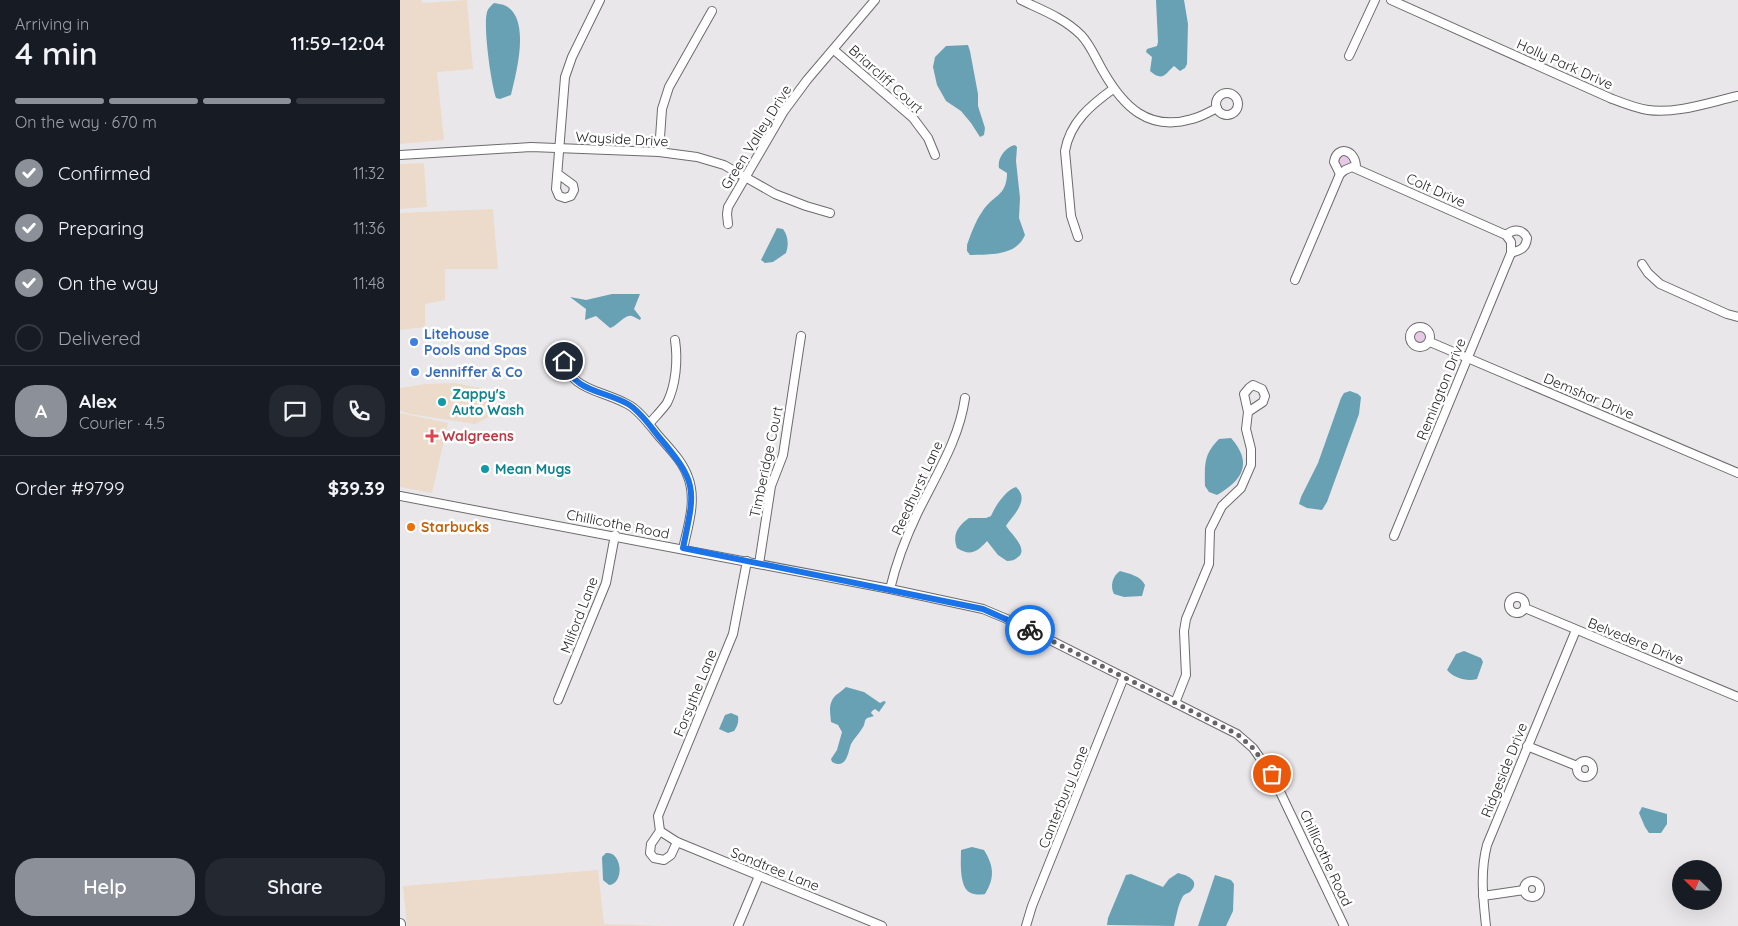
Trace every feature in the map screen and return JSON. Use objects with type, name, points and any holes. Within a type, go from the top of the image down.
[{"type":"street","points":[[558,174],[565,77],[572,57],[600,0]]},
{"type":"street","name":"Green Valley Drive","points":[[728,224],[728,207],[784,111],[807,80],[876,0]]},
{"type":"street","points":[[1021,0],[1054,15],[1069,24],[1082,36],[1113,89],[1138,114],[1151,120],[1171,122],[1192,119],[1217,108]]},
{"type":"street","points":[[1349,56],[1375,0]]},
{"type":"street","name":"Holly Park Drive","points":[[1391,0],[1610,98],[1639,108],[1650,110],[1678,109],[1738,96]]},
{"type":"street","points":[[659,152],[662,109],[669,87],[712,11]]},
{"type":"street","name":"Briarcliff Court","points":[[834,50],[913,118],[928,138],[934,154]]},
{"type":"street","points":[[1078,236],[1070,216],[1066,143],[1079,118],[1113,89]]},
{"type":"street","name":"Wayside Drive","points":[[400,155],[531,146],[659,152],[697,157],[724,165],[775,194],[830,213]]},
{"type":"street","name":"Colt Drive","points":[[1340,174],[1334,162],[1340,152],[1346,151],[1352,155],[1356,168],[1506,235],[1510,231],[1521,231],[1527,238],[1525,247],[1511,253]]},
{"type":"street","points":[[1295,280],[1340,174],[1349,168],[1356,168]]},
{"type":"street","points":[[1506,235],[1510,242],[1511,253]]},
{"type":"street","name":"Remington Drive","points":[[1394,536],[1511,253]]},
{"type":"street","points":[[1642,264],[1648,273],[1660,284],[1726,314],[1738,317]]},
{"type":"street","name":"Timberidge Court","points":[[759,564],[771,486],[783,454],[801,336]]},
{"type":"street","points":[[649,424],[666,404],[672,390],[677,354],[674,340]]},
{"type":"street","name":"Demshar Drive","points":[[1430,342],[1738,472]]},
{"type":"street","points":[[563,353],[566,370],[576,382],[629,404],[649,424],[680,461],[692,491],[692,504],[683,548]]},
{"type":"street","name":"Reedhurst Lane","points":[[890,589],[894,571],[917,515],[944,464],[959,426],[965,398]]},
{"type":"street","points":[[1175,703],[1186,675],[1184,631],[1186,619],[1209,564],[1210,530],[1222,506],[1241,488],[1252,465],[1251,449],[1246,429],[1248,412]]},
{"type":"street","name":"Chillicothe Road","points":[[400,496],[615,535],[890,589],[983,609],[1014,622],[1237,734],[1253,748],[1272,774],[1344,926]]},
{"type":"street","name":"Milford Lane","points":[[558,700],[606,583],[615,535]]},
{"type":"street","name":"Forsythe Lane","points":[[660,831],[658,816],[733,634],[747,561]]},
{"type":"street","name":"Belvedere Drive","points":[[1525,608],[1738,697]]},
{"type":"street","name":"Ridgeside Drive","points":[[1486,926],[1483,868],[1487,844],[1576,630]]},
{"type":"street","name":"Canterbury Lane","points":[[1026,926],[1032,906],[1124,677]]},
{"type":"street","points":[[1527,746],[1577,766]]},
{"type":"street","points":[[660,831],[651,844],[650,853],[654,858],[664,860],[671,855],[677,842]]},
{"type":"street","name":"Sandtree Lane","points":[[660,831],[677,842],[882,926]]},
{"type":"street","points":[[738,926],[759,876]]},
{"type":"street","points":[[1483,896],[1524,890]]},
{"type":"shaded area","points":[[400,0],[421,0],[423,3],[467,0],[473,69],[437,72],[444,140],[400,144]]},
{"type":"shaded area","points":[[1342,155],[1348,155],[1352,161],[1346,166],[1339,167],[1337,162]]},
{"type":"shaded area","points":[[424,163],[427,207],[400,209],[400,164]]},
{"type":"shaded area","points":[[493,209],[498,269],[445,269],[445,300],[425,304],[425,327],[400,330],[400,213]]},
{"type":"shaded area","points":[[1417,330],[1423,330],[1427,337],[1423,344],[1417,344],[1413,340],[1413,334]]},
{"type":"shaded area","points":[[455,383],[496,391],[489,417],[475,424],[400,411],[400,388],[425,384]]},
{"type":"shaded area","points":[[400,413],[448,423],[432,493],[400,487]]},
{"type":"shaded area","points":[[598,870],[604,924],[663,926],[407,926],[403,886]]},
{"type":"water","points":[[1156,0],[1184,0],[1188,24],[1187,64],[1180,71],[1174,66],[1164,76],[1158,76],[1150,71],[1152,57],[1146,52],[1147,49],[1157,46],[1158,42]]},
{"type":"water","points":[[494,3],[505,5],[514,13],[520,34],[520,48],[511,95],[500,99],[496,98],[494,91],[487,42],[487,12]]},
{"type":"water","points":[[968,45],[978,94],[978,106],[985,128],[984,135],[980,137],[961,111],[946,101],[937,85],[933,67],[935,57],[946,46]]},
{"type":"water","points":[[1015,145],[1017,147],[1016,161],[1020,198],[1019,218],[1025,235],[1016,247],[1009,250],[994,254],[970,255],[967,251],[967,245],[973,228],[986,206],[1002,191],[1006,181],[1007,173],[999,168],[1001,157],[1008,148]]},
{"type":"water","points":[[777,228],[783,229],[786,234],[788,243],[786,253],[773,262],[765,263],[761,260]]},
{"type":"water","points":[[612,294],[640,294],[634,309],[641,318],[640,320],[629,316],[610,328],[596,316],[585,320],[586,309],[570,297],[586,300]]},
{"type":"water","points":[[1350,391],[1361,397],[1359,414],[1327,502],[1322,510],[1307,508],[1299,504],[1301,497],[1318,463],[1341,398],[1344,393]]},
{"type":"water","points":[[1231,438],[1242,455],[1242,470],[1239,477],[1233,483],[1217,495],[1209,492],[1205,486],[1206,461],[1210,450],[1219,439]]},
{"type":"water","points":[[1016,487],[1022,497],[1021,502],[1016,513],[1006,526],[1020,546],[1021,554],[1013,560],[1007,561],[998,555],[987,541],[974,552],[966,552],[957,548],[956,534],[962,524],[969,518],[986,518],[991,516],[1001,499],[1008,491]]},
{"type":"water","points":[[1120,571],[1134,575],[1143,582],[1145,585],[1142,596],[1124,597],[1114,594],[1112,582]]},
{"type":"water","points":[[1464,651],[1481,658],[1483,662],[1477,679],[1461,679],[1447,670],[1456,654]]},
{"type":"water","points":[[846,687],[864,692],[880,703],[886,702],[879,712],[875,709],[872,711],[871,713],[874,716],[866,719],[864,726],[851,744],[846,759],[841,764],[837,764],[832,762],[831,759],[837,750],[842,732],[838,725],[831,722],[830,707],[833,698]]},
{"type":"water","points":[[731,713],[738,716],[738,722],[734,731],[728,733],[719,729],[725,715]]},
{"type":"water","points":[[1642,807],[1667,814],[1667,824],[1661,833],[1649,833],[1639,813]]},
{"type":"water","points":[[972,847],[984,850],[990,861],[992,877],[985,894],[971,893],[964,884],[961,872],[961,850]]},
{"type":"water","points":[[606,853],[615,857],[620,868],[618,879],[609,885],[603,880],[602,857]]},
{"type":"water","points":[[1178,873],[1191,879],[1194,887],[1184,895],[1178,908],[1174,926],[1107,925],[1108,918],[1126,875],[1131,874],[1163,887],[1169,879]]},
{"type":"water","points":[[1215,875],[1231,880],[1234,884],[1233,911],[1226,926],[1198,926]]},
{"type":"way so far","points":[[1030,630],[1237,734],[1253,748],[1272,774]]},
{"type":"place","name":"Litehouse Pools and Spas","points":[[414,342]]},
{"type":"place","name":"Jenniffer & Co","points":[[415,372]]},
{"type":"place","name":"Zappy's Auto Wash","points":[[442,402]]},
{"type":"place","name":"Walgreens","points":[[432,436]]},
{"type":"place","name":"Mean Mugs","points":[[485,469]]},
{"type":"place","name":"Starbucks","points":[[411,527]]},
{"type":"route","points":[[564,361],[566,370],[576,382],[629,404],[649,424],[680,461],[692,491],[692,504],[683,548],[983,609],[1030,630]]}]
